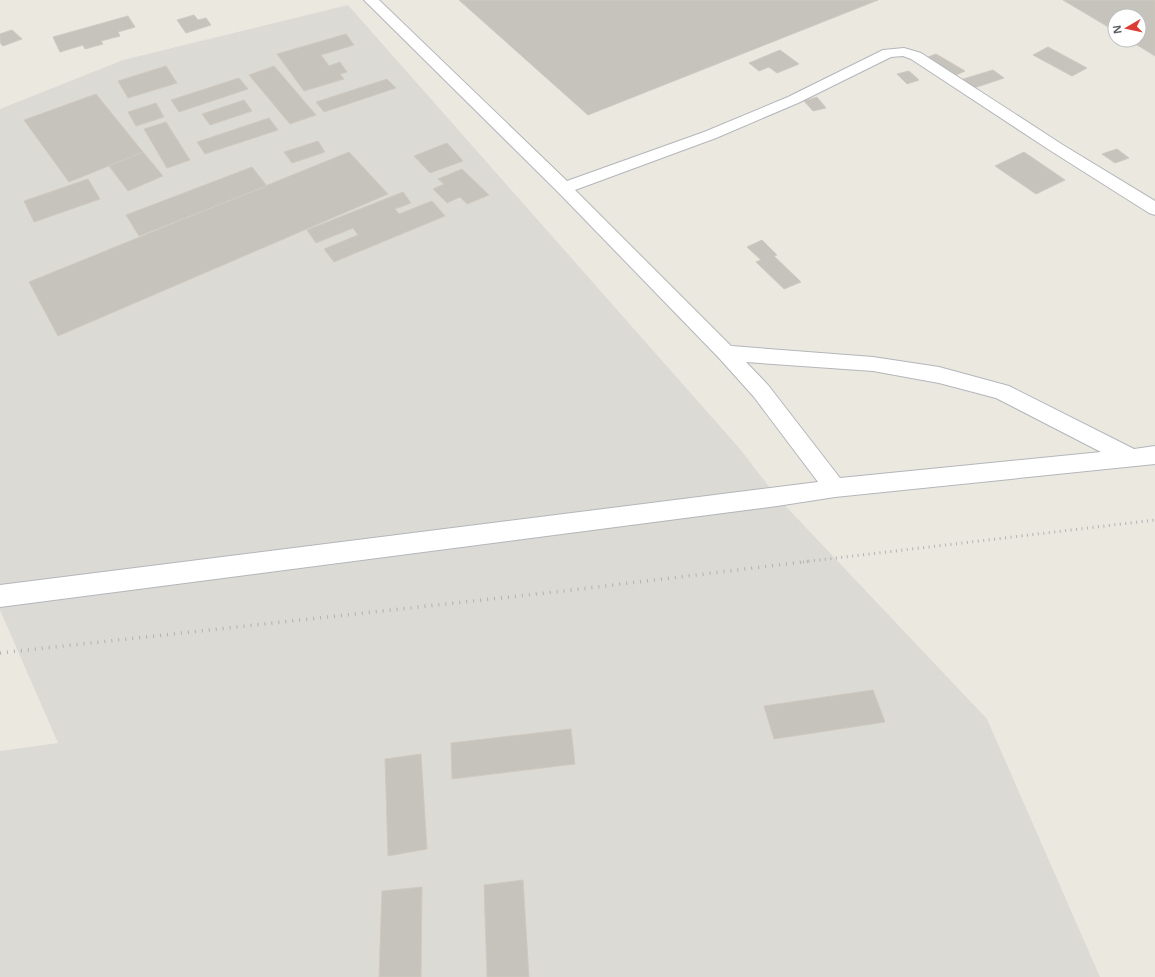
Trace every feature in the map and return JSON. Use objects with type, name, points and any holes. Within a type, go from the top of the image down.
[{"type":"street","points":[[371,0],[564,188],[726,353],[761,392],[835,488]]},
{"type":"street","points":[[564,188],[710,135],[793,100],[888,53],[904,52],[916,56],[1056,148],[1155,209]]},
{"type":"street","points":[[726,353],[873,364],[939,375],[1002,392],[1132,457]]},
{"type":"street","points":[[0,596],[769,498],[835,488],[1155,455]]},
{"type":"shaded area","points":[[348,5],[740,449],[777,497],[987,719],[1100,977],[0,977],[0,751],[58,743],[0,610],[0,109],[123,60]]},
{"type":"building","points":[[459,0],[878,0],[588,115]]},
{"type":"building","points":[[1063,0],[1155,0],[1155,56],[1142,48],[1147,48],[1147,8],[1107,8],[1107,26]]},
{"type":"building","points":[[194,15],[198,20],[206,18],[211,25],[186,33],[177,20]]},
{"type":"building","points":[[128,16],[135,27],[118,32],[120,36],[101,41],[103,44],[85,49],[83,45],[60,52],[53,37]]},
{"type":"building","points":[[12,30],[22,39],[3,46],[0,43],[0,34]]},
{"type":"building","points":[[346,34],[354,45],[321,55],[329,66],[340,62],[347,72],[340,74],[344,79],[304,91],[277,54]]},
{"type":"building","points":[[1048,47],[1087,68],[1072,76],[1033,55]]},
{"type":"building","points":[[780,50],[799,64],[777,73],[769,67],[759,71],[749,63]]},
{"type":"building","points":[[936,54],[965,71],[956,75],[928,57]]},
{"type":"building","points":[[166,66],[177,83],[128,98],[118,81]]},
{"type":"building","points":[[274,66],[316,115],[290,124],[249,75]]},
{"type":"building","points":[[993,70],[1004,78],[974,88],[963,79]]},
{"type":"building","points":[[909,71],[919,80],[907,84],[897,74]]},
{"type":"building","points":[[239,78],[248,89],[179,112],[171,100]]},
{"type":"building","points":[[387,79],[396,88],[324,112],[316,102]]},
{"type":"building","points":[[96,94],[143,152],[69,182],[24,120]]},
{"type":"building","points":[[817,97],[826,108],[813,111],[804,101]]},
{"type":"building","points":[[244,100],[252,111],[210,125],[202,114]]},
{"type":"building","points":[[156,103],[164,117],[136,126],[128,112]]},
{"type":"building","points":[[269,118],[278,130],[205,154],[197,142]]},
{"type":"building","points":[[166,122],[190,160],[167,168],[144,129]]},
{"type":"building","points":[[318,141],[325,152],[292,163],[284,152]]},
{"type":"building","points":[[447,143],[463,161],[430,173],[414,156]]},
{"type":"building","points":[[1117,149],[1129,158],[1115,163],[1102,154]]},
{"type":"building","points":[[143,152],[163,176],[128,191],[109,166]]},
{"type":"building","points":[[349,152],[388,194],[58,336],[29,282]]},
{"type":"building","points":[[1024,152],[1065,180],[1036,194],[995,166]]},
{"type":"building","points":[[252,167],[267,186],[139,236],[126,215]]},
{"type":"building","points":[[462,169],[489,195],[467,204],[460,197],[447,203],[433,189],[444,184],[438,179]]},
{"type":"building","points":[[88,179],[100,199],[34,222],[24,201]]},
{"type":"building","points":[[403,192],[411,203],[395,209],[399,214],[432,201],[445,216],[334,262],[324,249],[358,235],[353,228],[316,243],[307,230]]},
{"type":"building","points":[[762,240],[777,255],[774,256],[801,282],[784,289],[756,262],[761,260],[747,247]]},
{"type":"building","points":[[873,690],[885,722],[774,739],[764,706]]},
{"type":"building","points":[[571,729],[575,764],[452,779],[451,743]]},
{"type":"building","points":[[421,754],[427,849],[388,856],[385,759]]},
{"type":"building","points":[[523,880],[529,977],[487,977],[484,885]]},
{"type":"building","points":[[422,887],[421,977],[379,977],[382,891]]},
{"type":"railway","points":[[803,562],[1155,520]]},
{"type":"railway","points":[[0,653],[564,591],[811,561]]}]
